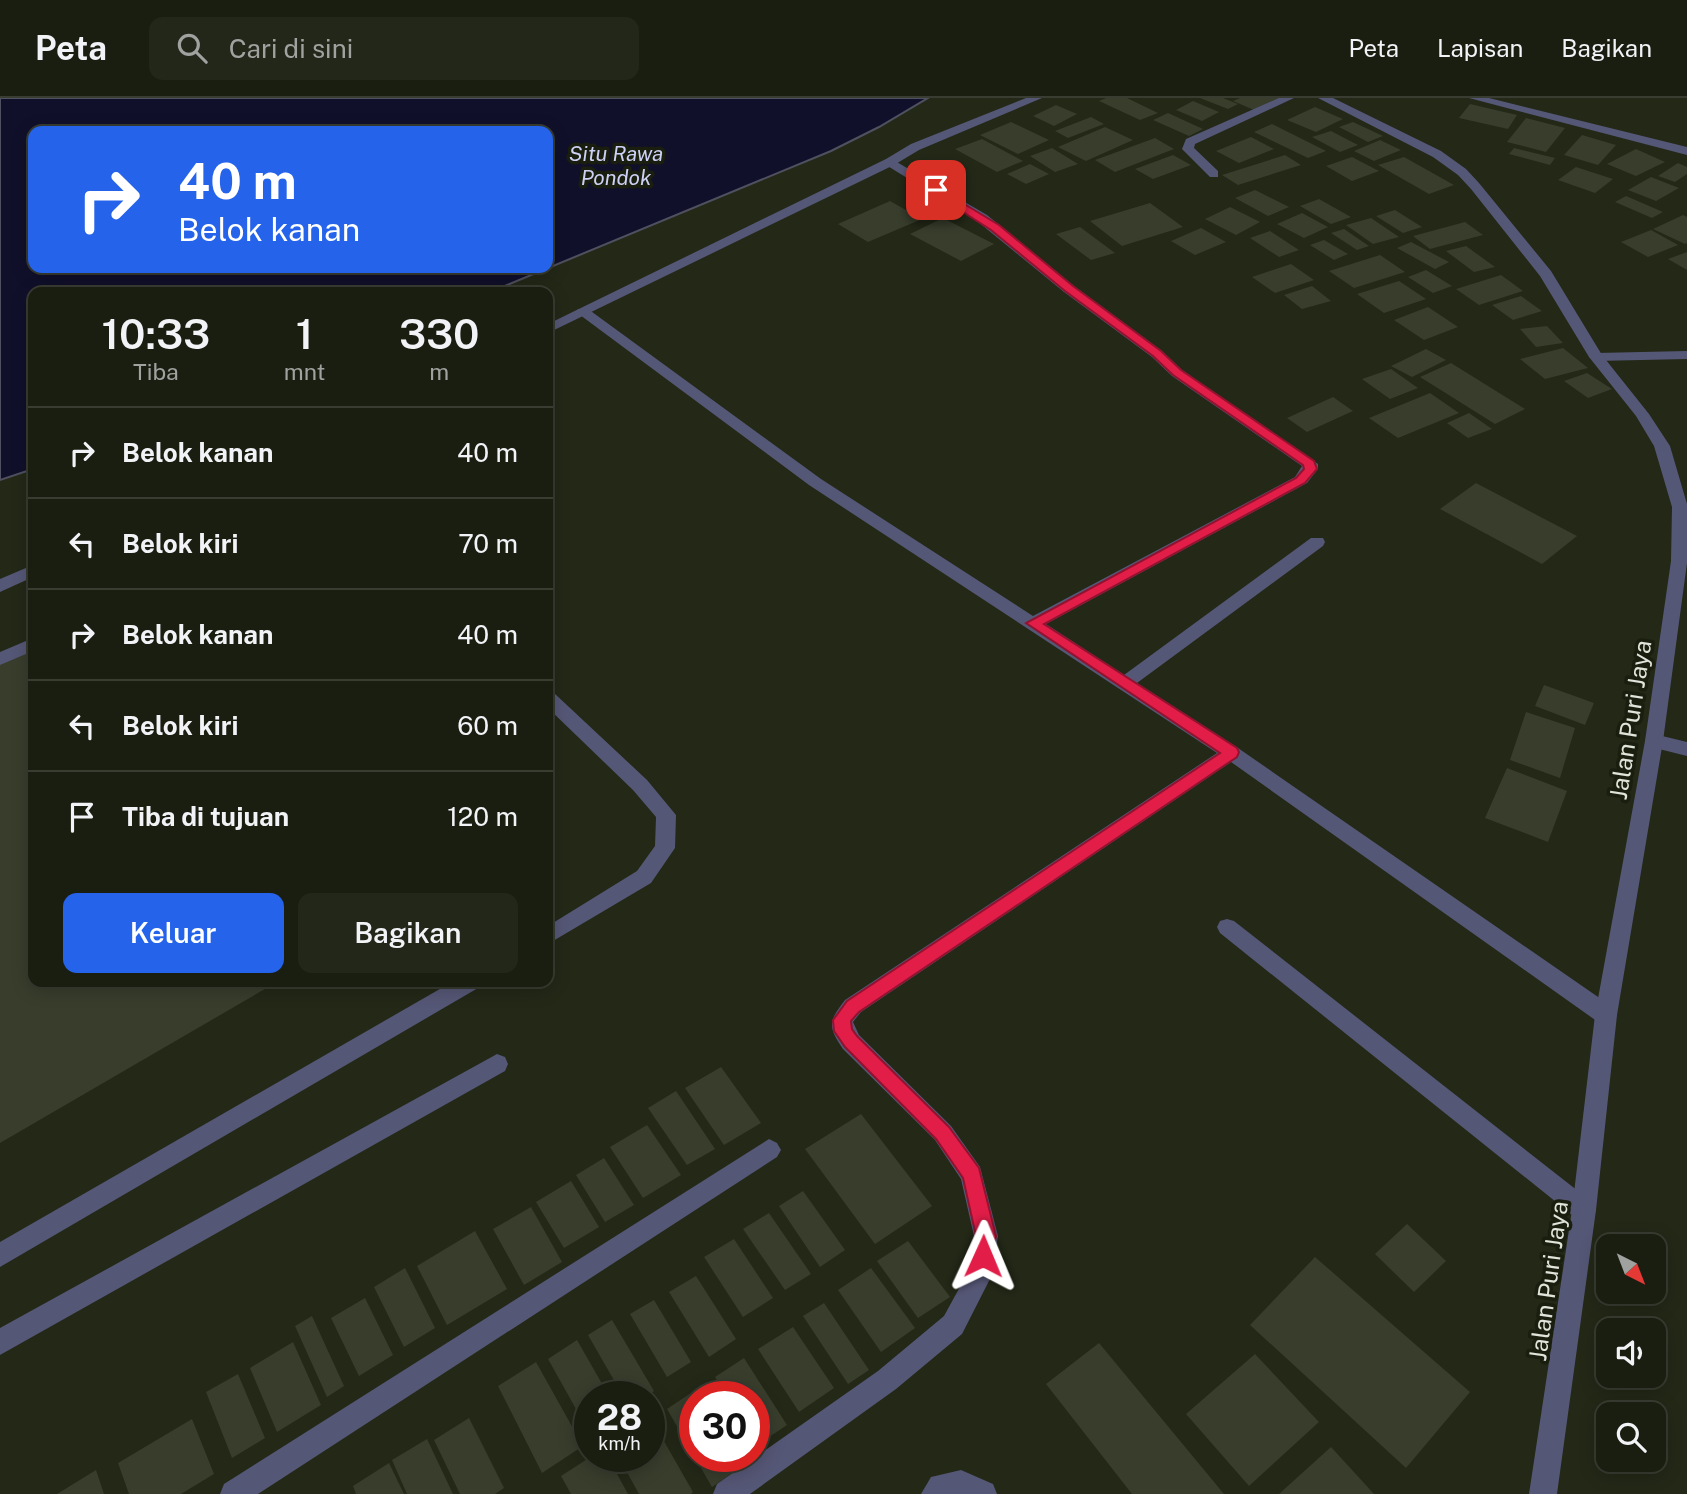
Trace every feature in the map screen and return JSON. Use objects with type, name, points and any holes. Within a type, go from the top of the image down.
[{"type":"street","points":[[553,326],[915,147],[1036,98]]},
{"type":"street","points":[[1214,174],[1188,149],[1190,142],[1289,98]]},
{"type":"street","name":"Jalan Puri Jaya","points":[[1324,98],[1437,154],[1462,172],[1513,229],[1546,274],[1597,357],[1642,414],[1662,446],[1680,507],[1679,561],[1654,741],[1606,1015],[1584,1210],[1543,1494]]},
{"type":"street","points":[[1475,98],[1687,151]]},
{"type":"street","points":[[895,159],[982,218],[1069,289],[1157,354],[1177,373],[1310,464],[1310,469],[1301,480],[1034,623]]},
{"type":"street","points":[[583,312],[815,482],[1231,752],[1606,1015]]},
{"type":"street","points":[[1597,357],[1687,355]]},
{"type":"street","points":[[1124,684],[1317,542]]},
{"type":"street","points":[[0,586],[28,572]]},
{"type":"street","points":[[0,659],[28,646]]},
{"type":"street","points":[[553,703],[640,785],[666,815],[665,848],[644,877],[553,933]]},
{"type":"street","points":[[1654,741],[1687,749]]},
{"type":"street","points":[[727,1494],[887,1380],[953,1325],[979,1277],[986,1236],[972,1175],[943,1133],[851,1042],[843,1031],[842,1020],[853,1006],[1231,752]]},
{"type":"street","points":[[1227,927],[1584,1210]]},
{"type":"street","points":[[0,1255],[461,987]]},
{"type":"street","points":[[0,1342],[497,1064]]},
{"type":"street","points":[[234,1494],[769,1150]]},
{"type":"street","points":[[935,1494],[941,1487],[961,1483],[983,1494]]},
{"type":"water","name":"Situ Rawa Pondok","points":[[0,98],[928,98],[831,151],[553,266],[553,126],[28,126],[28,273],[536,273],[502,287],[28,287],[28,471],[0,480]]},
{"type":"building","points":[[1106,98],[1127,98],[1158,113],[1140,120],[1099,101]]},
{"type":"building","points":[[1200,98],[1223,98],[1238,104],[1228,109]]},
{"type":"building","points":[[1240,98],[1281,98],[1254,110],[1233,101]]},
{"type":"building","points":[[1193,101],[1219,112],[1202,121],[1176,110]]},
{"type":"building","points":[[1470,104],[1517,115],[1508,129],[1459,118]]},
{"type":"building","points":[[1056,105],[1077,114],[1054,126],[1033,116]]},
{"type":"building","points":[[1315,107],[1343,119],[1316,132],[1287,120]]},
{"type":"building","points":[[1168,113],[1203,129],[1189,136],[1153,120]]},
{"type":"building","points":[[1091,117],[1104,124],[1068,138],[1055,131]]},
{"type":"building","points":[[1526,118],[1565,128],[1546,152],[1507,142]]},
{"type":"building","points":[[1011,122],[1049,140],[1018,154],[980,135]]},
{"type":"building","points":[[1353,122],[1383,136],[1368,142],[1339,127]]},
{"type":"building","points":[[1272,124],[1326,151],[1308,158],[1254,132]]},
{"type":"building","points":[[1105,127],[1133,140],[1086,161],[1058,147]]},
{"type":"building","points":[[1331,131],[1358,145],[1340,152],[1312,137]]},
{"type":"building","points":[[1582,135],[1616,145],[1598,165],[1564,155]]},
{"type":"building","points":[[1251,137],[1274,149],[1239,163],[1216,151]]},
{"type":"building","points":[[1155,138],[1174,149],[1115,172],[1095,160]]},
{"type":"building","points":[[982,139],[1023,161],[997,172],[955,149]]},
{"type":"building","points":[[1380,140],[1401,150],[1374,161],[1354,151]]},
{"type":"building","points":[[1052,148],[1078,164],[1055,172],[1030,156]]},
{"type":"building","points":[[1514,148],[1555,158],[1550,165],[1509,154]]},
{"type":"building","points":[[1636,149],[1665,162],[1636,176],[1607,164]]},
{"type":"building","points":[[1173,155],[1191,165],[1153,179],[1135,169]]},
{"type":"building","points":[[1285,155],[1301,165],[1238,185],[1222,175]]},
{"type":"building","points":[[1352,157],[1379,171],[1352,181],[1326,166]]},
{"type":"building","points":[[1404,157],[1454,185],[1429,194],[1378,165]]},
{"type":"building","points":[[1678,163],[1687,167],[1687,174],[1675,182],[1658,176]]},
{"type":"building","points":[[1030,164],[1049,174],[1026,184],[1007,174]]},
{"type":"building","points":[[1576,167],[1613,179],[1595,193],[1558,180]]},
{"type":"building","points":[[1651,177],[1679,188],[1656,201],[1628,190]]},
{"type":"building","points":[[1255,190],[1289,207],[1268,216],[1235,198]]},
{"type":"building","points":[[1626,196],[1663,212],[1652,218],[1615,202]]},
{"type":"building","points":[[1319,199],[1351,217],[1331,224],[1300,206]]},
{"type":"building","points":[[890,201],[922,219],[868,242],[838,224]]},
{"type":"building","points":[[1150,203],[1183,227],[1122,246],[1090,221]]},
{"type":"building","points":[[1230,207],[1260,222],[1236,235],[1205,219]]},
{"type":"building","points":[[1395,210],[1422,227],[1403,233],[1376,216]]},
{"type":"building","points":[[1302,213],[1328,227],[1304,238],[1277,224]]},
{"type":"building","points":[[1683,215],[1687,217],[1685,244],[1653,229]]},
{"type":"building","points":[[943,218],[994,244],[961,261],[910,234]]},
{"type":"building","points":[[1371,218],[1399,237],[1373,244],[1346,225]]},
{"type":"building","points":[[1465,222],[1483,235],[1430,249],[1413,236]]},
{"type":"building","points":[[1080,227],[1115,253],[1091,260],[1056,234]]},
{"type":"building","points":[[1201,228],[1226,242],[1195,255],[1171,241]]},
{"type":"building","points":[[1344,229],[1369,246],[1357,250],[1331,233]]},
{"type":"building","points":[[1651,230],[1678,245],[1648,257],[1621,242]]},
{"type":"building","points":[[1270,231],[1299,250],[1279,257],[1250,238]]},
{"type":"building","points":[[1324,240],[1348,254],[1334,260],[1310,245]]},
{"type":"building","points":[[1411,242],[1449,262],[1435,269],[1397,248]]},
{"type":"building","points":[[1466,246],[1495,267],[1474,272],[1446,251]]},
{"type":"building","points":[[1687,252],[1687,270],[1668,259]]},
{"type":"building","points":[[1380,255],[1405,272],[1354,288],[1329,271]]},
{"type":"building","points":[[1291,264],[1314,280],[1275,293],[1252,277]]},
{"type":"building","points":[[1426,270],[1452,286],[1433,293],[1408,277]]},
{"type":"building","points":[[1501,275],[1523,291],[1479,305],[1456,289]]},
{"type":"building","points":[[1399,281],[1426,299],[1384,313],[1357,294]]},
{"type":"building","points":[[1312,286],[1331,301],[1302,309],[1284,295]]},
{"type":"building","points":[[1521,296],[1542,311],[1513,320],[1492,305]]},
{"type":"building","points":[[1428,307],[1458,327],[1424,340],[1394,320]]},
{"type":"building","points":[[1547,326],[1563,343],[1536,347],[1520,329]]},
{"type":"building","points":[[1563,348],[1588,368],[1545,379],[1520,359]]},
{"type":"building","points":[[1426,349],[1446,360],[1412,377],[1391,366]]},
{"type":"building","points":[[1451,363],[1525,409],[1495,424],[1420,377]]},
{"type":"building","points":[[1391,369],[1418,388],[1390,399],[1362,379]]},
{"type":"building","points":[[1587,373],[1612,389],[1588,398],[1564,381]]},
{"type":"building","points":[[1430,393],[1459,413],[1398,438],[1369,418]]},
{"type":"building","points":[[1333,397],[1353,411],[1307,432],[1287,418]]},
{"type":"building","points":[[1469,413],[1492,429],[1468,438],[1447,423]]},
{"type":"building","points":[[1476,483],[1577,536],[1542,564],[1440,509]]},
{"type":"building","points":[[28,649],[28,987],[268,987],[0,1143],[0,662]]},
{"type":"building","points":[[1544,685],[1594,703],[1585,725],[1535,706]]},
{"type":"building","points":[[1526,712],[1575,728],[1560,778],[1510,760]]},
{"type":"building","points":[[1507,768],[1567,791],[1548,842],[1485,818]]},
{"type":"building","points":[[721,1067],[761,1123],[724,1145],[685,1088]]},
{"type":"building","points":[[676,1091],[715,1149],[687,1165],[648,1108]]},
{"type":"building","points":[[861,1114],[932,1206],[875,1244],[805,1149]]},
{"type":"building","points":[[647,1125],[681,1175],[643,1198],[610,1147]]},
{"type":"building","points":[[604,1158],[634,1205],[605,1222],[576,1175]]},
{"type":"building","points":[[571,1181],[599,1227],[564,1248],[536,1202]]},
{"type":"building","points":[[803,1191],[845,1250],[820,1267],[779,1206]]},
{"type":"building","points":[[531,1207],[562,1262],[524,1285],[493,1229]]},
{"type":"building","points":[[769,1213],[811,1274],[785,1290],[743,1229]]},
{"type":"building","points":[[1407,1224],[1446,1261],[1414,1292],[1375,1254]]},
{"type":"building","points":[[475,1231],[507,1289],[447,1325],[417,1266]]},
{"type":"building","points":[[734,1239],[773,1298],[743,1317],[704,1257]]},
{"type":"building","points":[[908,1241],[950,1297],[918,1318],[877,1261]]},
{"type":"building","points":[[1315,1257],[1470,1392],[1406,1468],[1250,1325]]},
{"type":"building","points":[[405,1268],[435,1328],[404,1347],[374,1287]]},
{"type":"building","points":[[871,1268],[915,1328],[881,1352],[838,1290]]},
{"type":"building","points":[[696,1276],[736,1339],[709,1357],[669,1292]]},
{"type":"building","points":[[365,1298],[393,1355],[359,1376],[331,1318]]},
{"type":"building","points":[[654,1300],[691,1362],[667,1377],[630,1314]]},
{"type":"building","points":[[824,1303],[869,1370],[848,1384],[803,1316]]},
{"type":"building","points":[[312,1316],[344,1386],[327,1397],[295,1326]]},
{"type":"building","points":[[612,1320],[648,1381],[614,1381],[588,1335]]},
{"type":"building","points":[[793,1327],[834,1388],[799,1412],[758,1349]]},
{"type":"building","points":[[577,1340],[600,1381],[574,1381],[574,1405],[548,1359]]},
{"type":"building","points":[[293,1342],[321,1405],[277,1432],[250,1368]]},
{"type":"building","points":[[1099,1343],[1224,1494],[1132,1494],[1046,1384]]},
{"type":"building","points":[[1255,1354],[1319,1422],[1249,1486],[1186,1414]]},
{"type":"building","points":[[744,1358],[759,1381],[718,1381],[715,1377]]},
{"type":"building","points":[[536,1362],[574,1430],[574,1452],[542,1473],[498,1386]]},
{"type":"building","points":[[238,1374],[265,1438],[232,1458],[206,1392]]},
{"type":"building","points":[[770,1399],[787,1425],[770,1436]]},
{"type":"building","points":[[679,1401],[679,1430],[667,1409]]},
{"type":"building","points":[[469,1418],[504,1488],[495,1494],[460,1494],[434,1440]]},
{"type":"building","points":[[192,1419],[214,1474],[181,1494],[129,1494],[118,1463]]},
{"type":"building","points":[[427,1439],[453,1494],[407,1494],[392,1460]]},
{"type":"building","points":[[665,1443],[679,1472],[682,1472],[693,1492],[639,1494],[627,1472],[665,1472]]},
{"type":"building","points":[[1331,1447],[1374,1494],[1279,1494]]},
{"type":"building","points":[[389,1463],[404,1494],[356,1494],[353,1486]]},
{"type":"building","points":[[574,1468],[574,1472],[616,1472],[628,1494],[571,1494],[561,1476]]},
{"type":"building","points":[[96,1470],[104,1494],[57,1494]]},
{"type":"building","points":[[703,1472],[734,1472],[712,1487]]},
{"type":"route","points":[[936,190],[995,227],[1069,289],[1157,354],[1177,373],[1310,464],[1310,469],[1301,480],[1034,623],[1231,752],[853,1006],[842,1020],[843,1031],[851,1042],[943,1133],[972,1175],[986,1236],[983,1256]]}]
